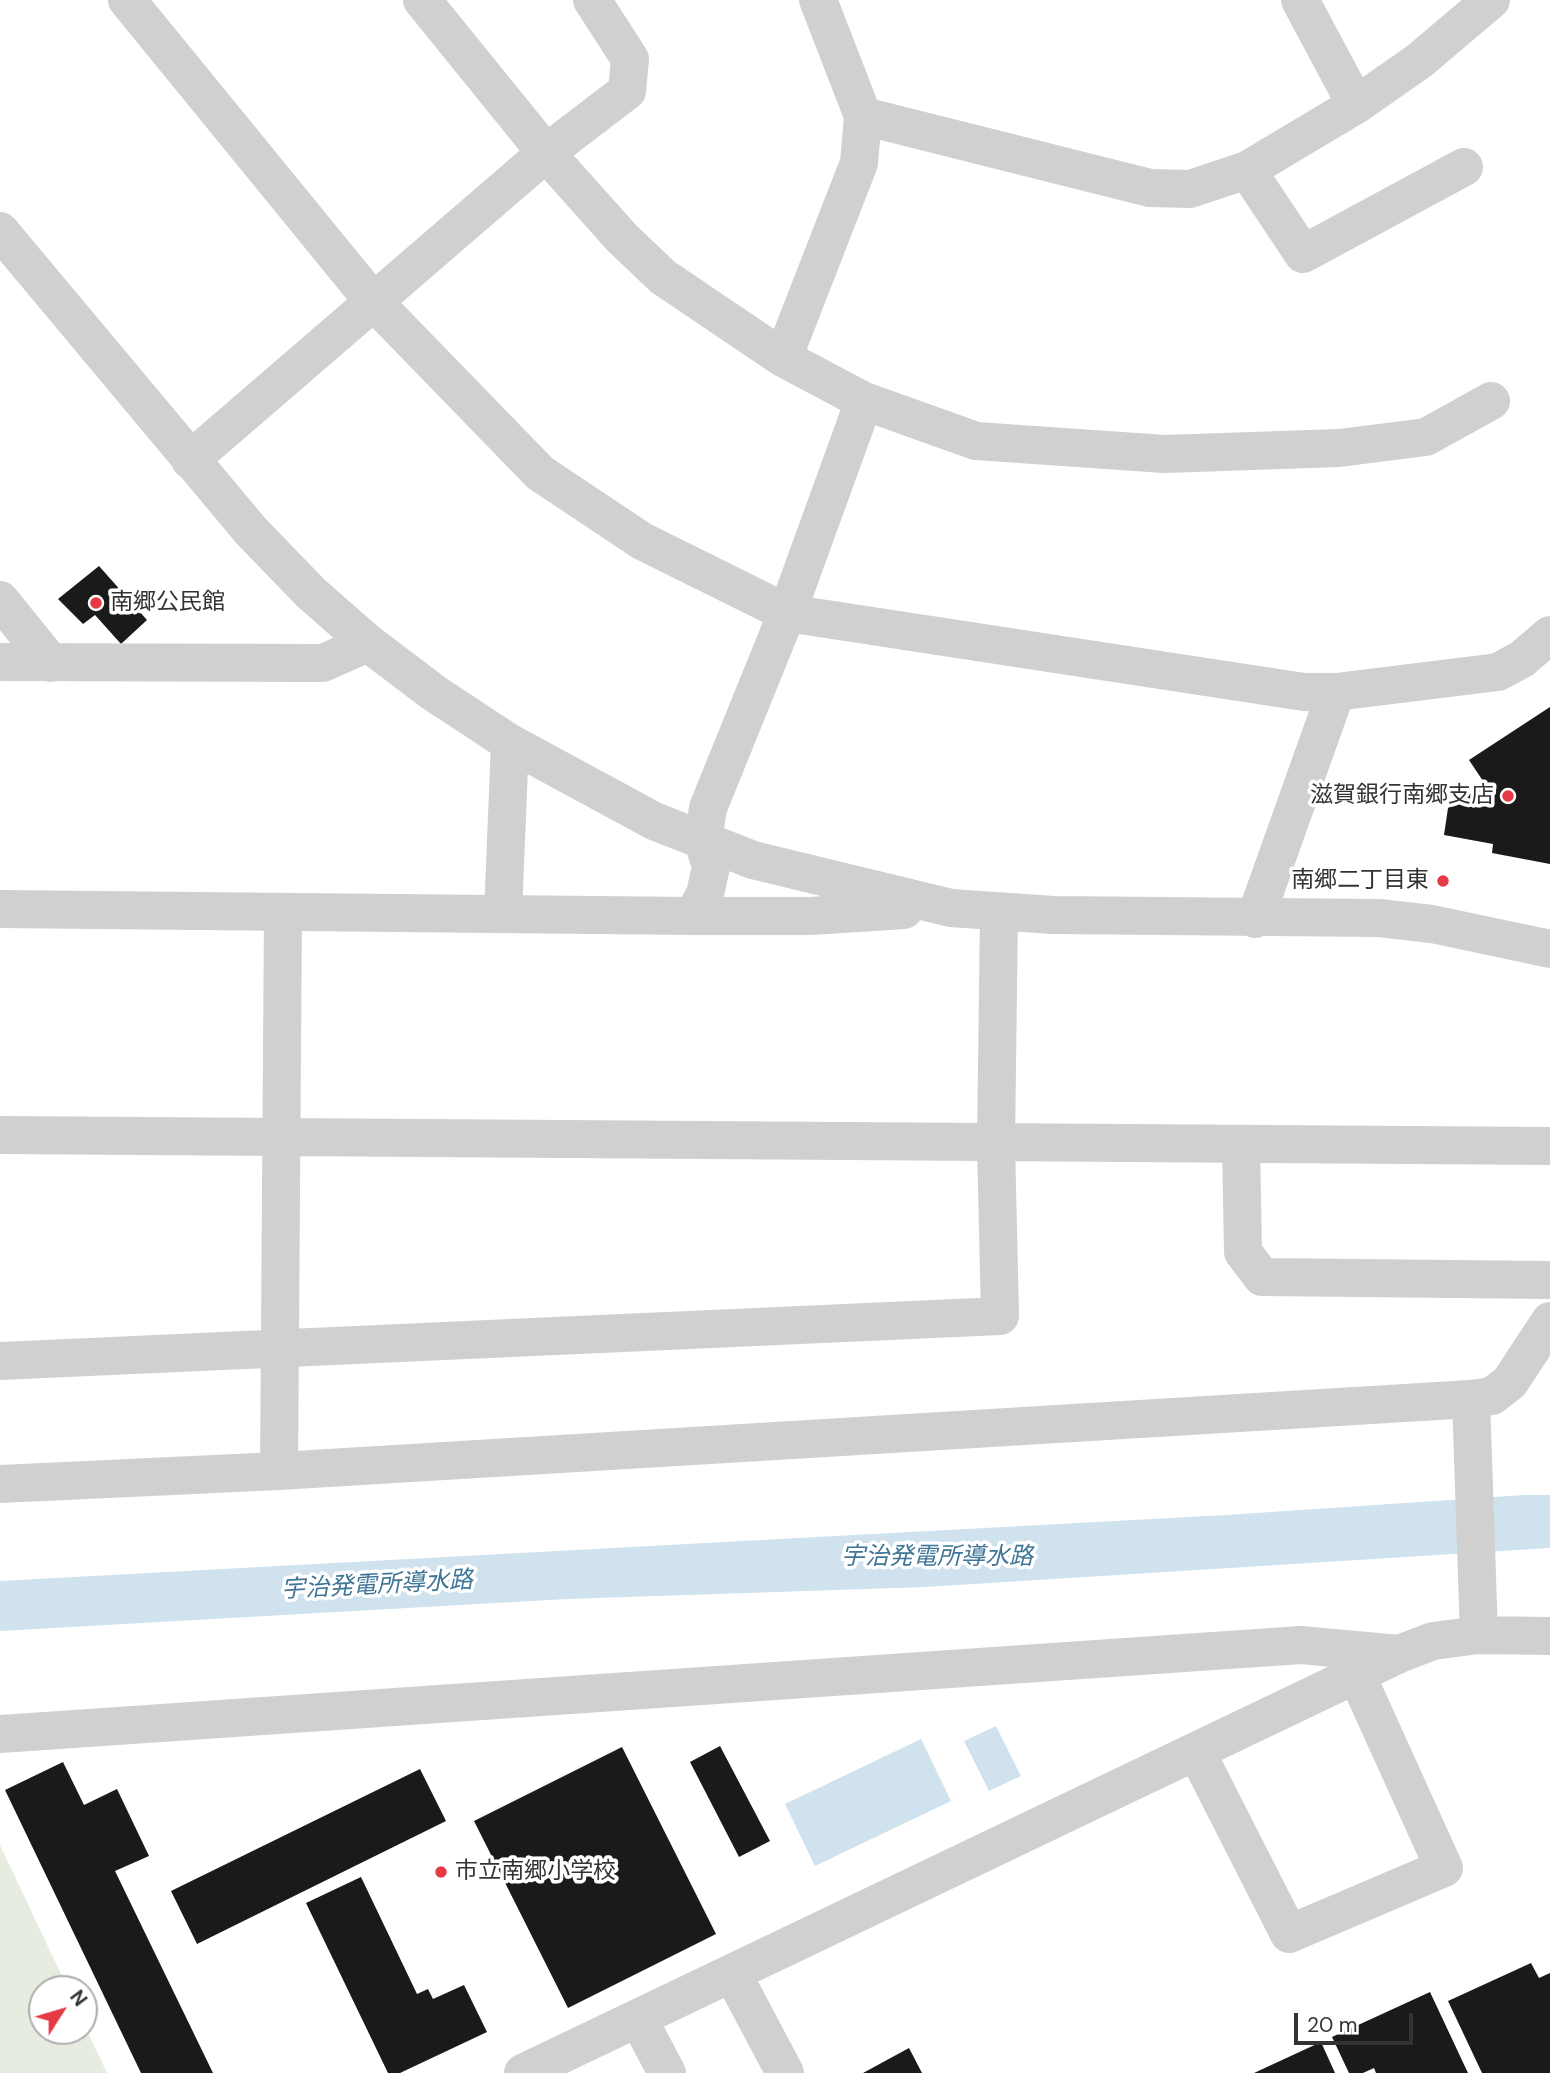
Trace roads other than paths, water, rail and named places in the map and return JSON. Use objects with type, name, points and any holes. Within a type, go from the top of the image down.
[{"type":"street","points":[[127,0],[372,300],[540,473],[642,541],[787,613],[1304,692],[1336,692],[1498,671],[1522,659],[1550,635]]},
{"type":"street","points":[[422,0],[546,153],[622,238],[663,277],[783,358],[864,401],[976,441],[1165,454],[1339,448],[1426,437],[1491,401]]},
{"type":"street","points":[[190,460],[372,300],[546,153],[627,91],[631,59],[592,0]]},
{"type":"street","points":[[783,358],[859,163],[863,116],[818,0]]},
{"type":"street","points":[[1300,0],[1356,105]]},
{"type":"street","points":[[863,116],[1150,188],[1190,189],[1247,170],[1356,105],[1419,61],[1491,0]]},
{"type":"street","points":[[1247,170],[1303,254],[1464,167]]},
{"type":"street","points":[[0,231],[251,531],[311,593],[368,643],[434,693],[510,743],[598,793],[703,841],[765,864],[951,908]]},
{"type":"street","points":[[693,916],[705,894],[711,867],[703,841],[708,808],[787,613],[864,401]]},
{"type":"street","points":[[0,600],[51,663]]},
{"type":"street","points":[[0,662],[323,663],[368,643]]},
{"type":"street","points":[[1255,919],[1336,692]]},
{"type":"street","points":[[503,914],[510,743]]},
{"type":"street","points":[[0,909],[811,916],[951,908],[999,912],[1255,919],[1379,918],[1432,924],[1550,949]]},
{"type":"street","points":[[279,1471],[283,912]]},
{"type":"street","points":[[0,1360],[1000,1316],[996,1143],[999,912]]},
{"type":"street","points":[[0,1135],[1550,1146]]},
{"type":"street","points":[[1241,1144],[1243,1252],[1262,1277],[1550,1280]]},
{"type":"street","points":[[0,1484],[279,1471],[1471,1399],[1492,1396],[1510,1382],[1550,1321]]},
{"type":"street","points":[[1471,1399],[1479,1617]]},
{"type":"street","points":[[529,2072],[1479,1617],[1550,1636]]},
{"type":"street","points":[[0,1734],[1301,1646],[1399,1654]]},
{"type":"street","points":[[1197,1753],[1289,1934],[1444,1868],[1357,1676]]},
{"type":"street","points":[[732,1973],[785,2073]]},
{"type":"street","points":[[638,2018],[667,2073]]},
{"type":"water","name":"宇治発電所導水路","points":[[1550,1495],[1550,1548],[926,1587],[567,1599],[0,1631],[0,1581],[1226,1515]]},
{"type":"water","points":[[996,1726],[1021,1776],[989,1791],[964,1741]]},
{"type":"water","points":[[921,1739],[951,1801],[815,1866],[785,1804]]},
{"type":"place","name":"南郷公民館","points":[[96,603]]},
{"type":"place","name":"滋賀銀行南郷支店","points":[[1508,796]]},
{"type":"place","name":"南郷二丁目東","points":[[1443,881]]},
{"type":"place","name":"市立南郷小学校","points":[[441,1872]]}]
